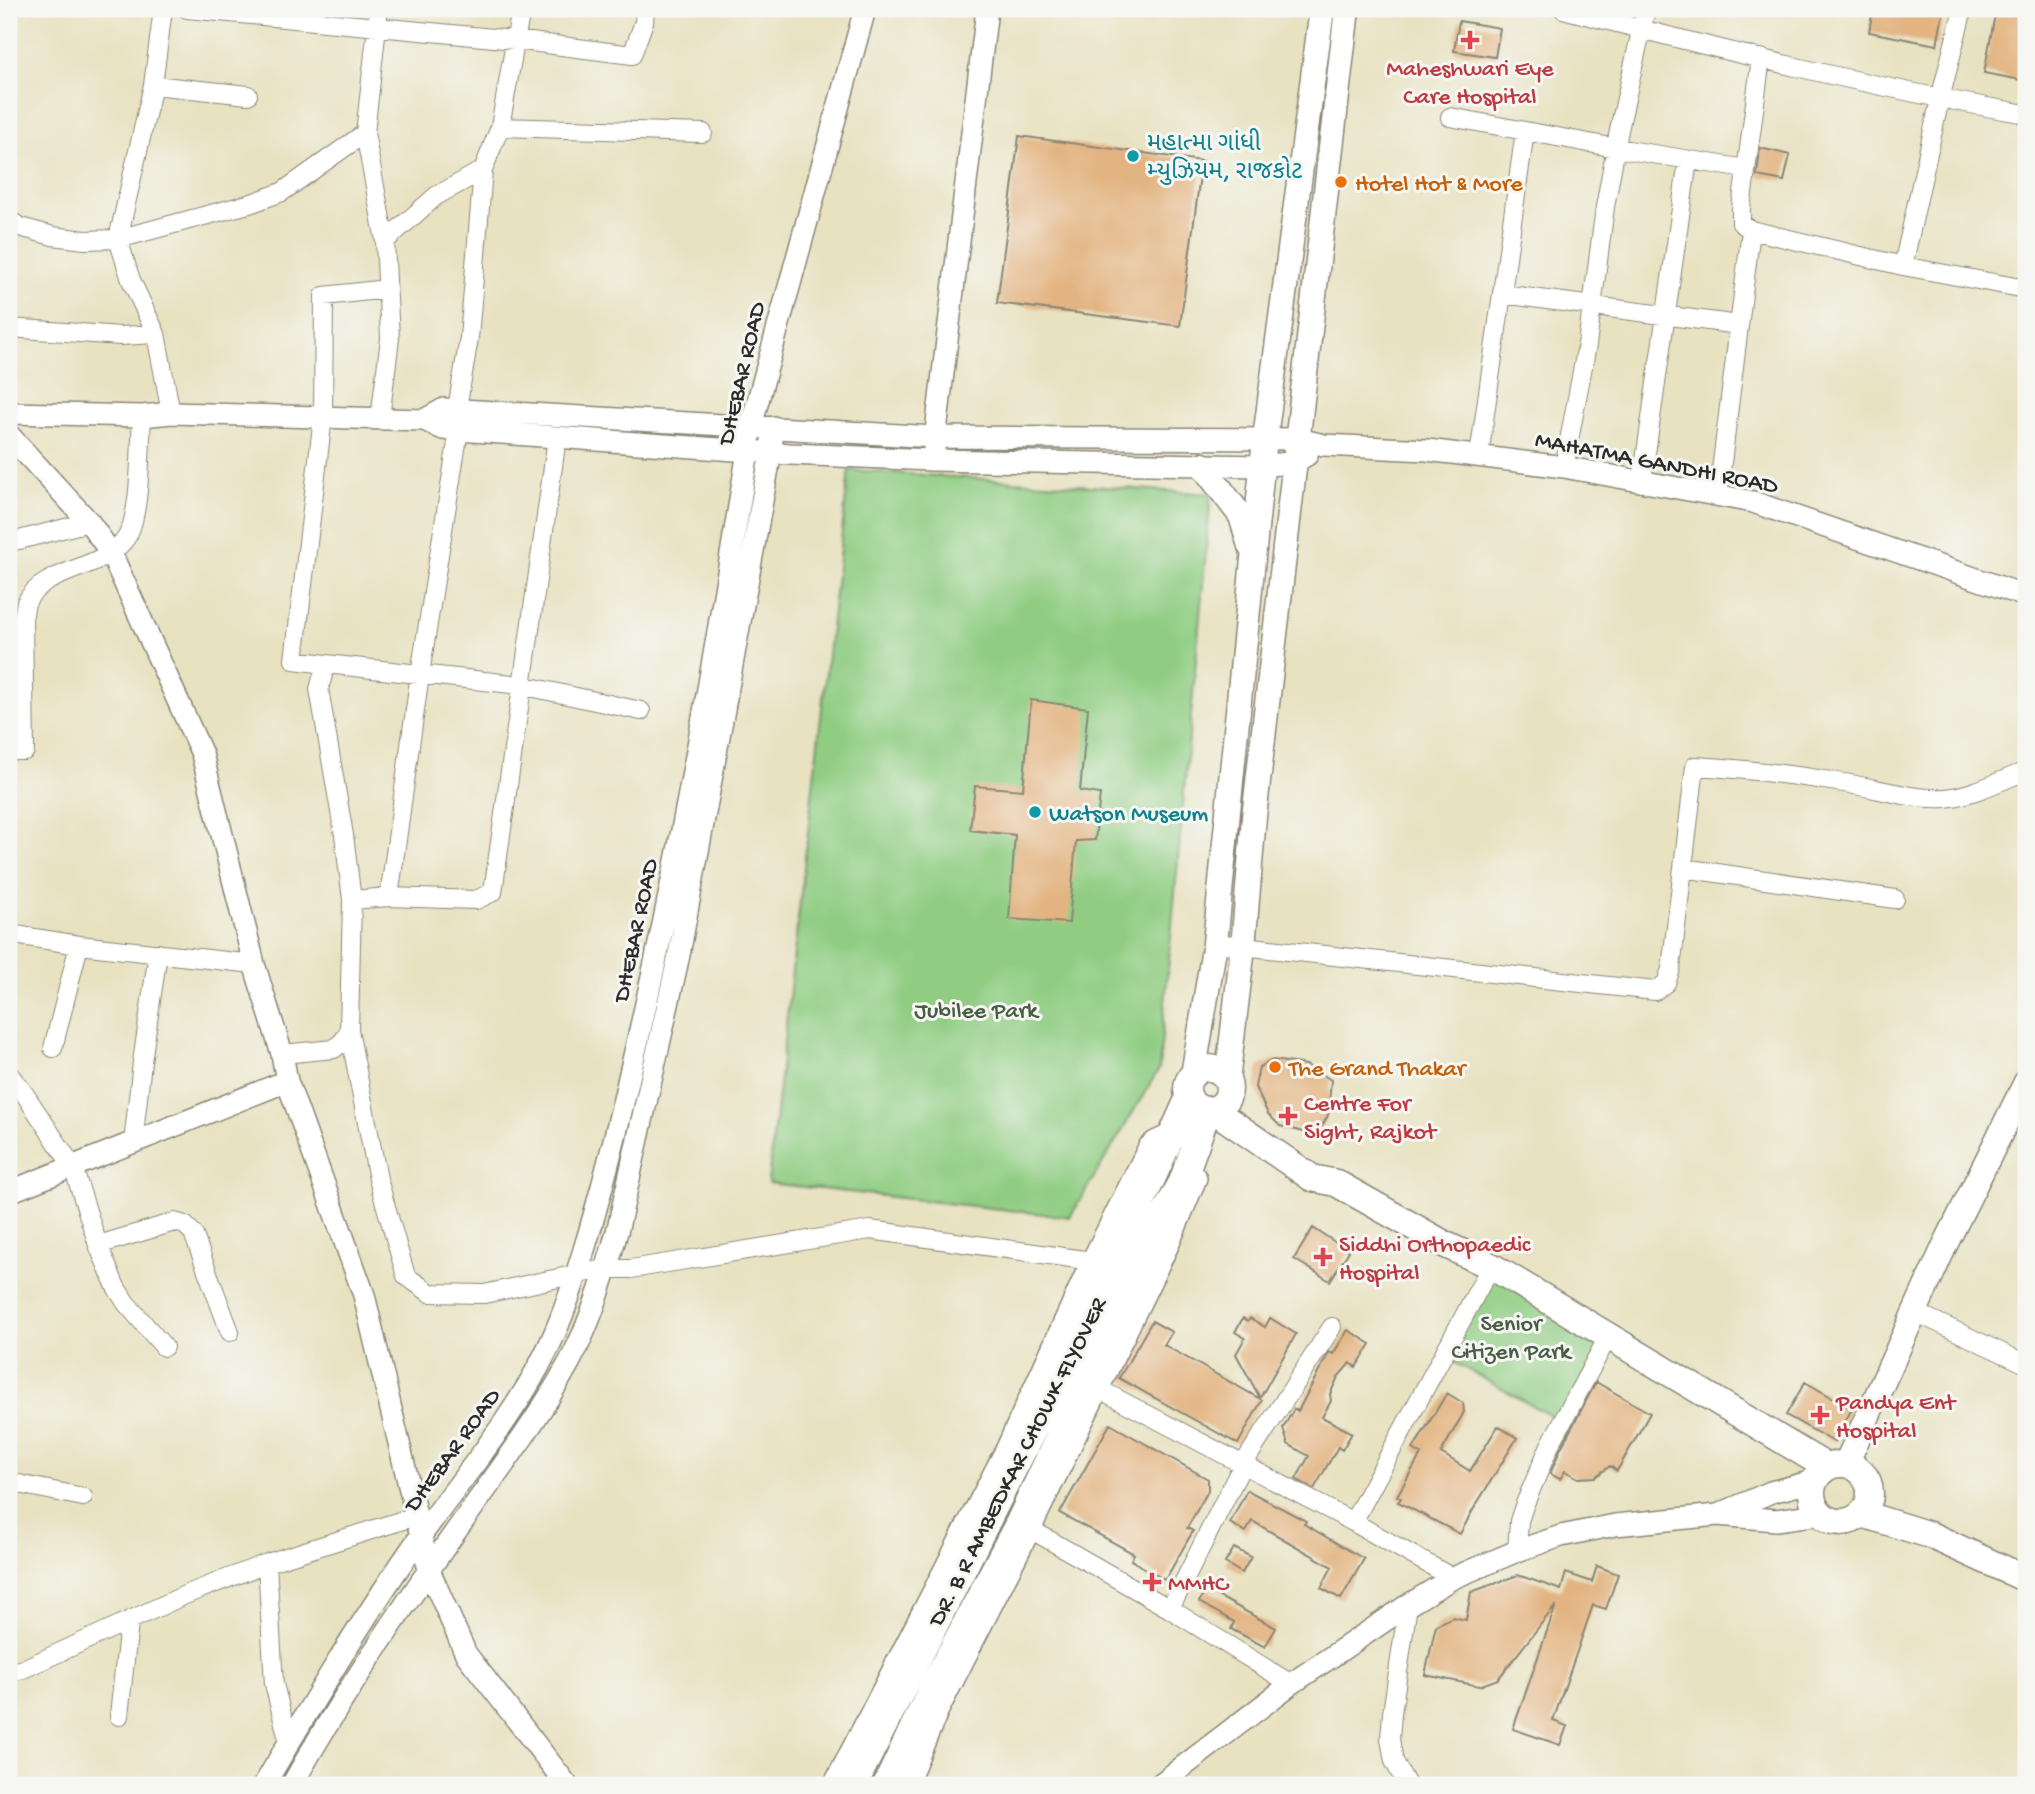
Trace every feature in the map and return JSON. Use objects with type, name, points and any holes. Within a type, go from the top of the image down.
[{"type":"main road","points":[[1209,1095],[1215,943],[1262,466],[1322,9]]},
{"type":"main road","points":[[1184,1139],[1209,1095],[1243,947],[1254,817],[1348,9]]},
{"type":"main road","points":[[1202,465],[1241,516],[1253,553]]},
{"type":"main road","points":[[1209,1095],[1312,1178],[1336,1183],[1446,1245],[1491,1266],[1609,1335],[1829,1471],[1855,1467],[1863,1473],[1871,1489],[1868,1507],[1862,1514],[1846,1523],[1836,1522],[1820,1514],[1812,1498],[1829,1471],[1915,1312],[1945,1245],[2026,1082]]},
{"type":"main road","name":"DR. B R AMBEDKAR CHOWK FLYOVER","points":[[853,1785],[1065,1367],[1155,1172],[1184,1139]]},
{"type":"main road","name":"DR. B R AMBEDKAR CHOWK FLYOVER","points":[[886,1785],[933,1686],[1019,1522],[1155,1232],[1182,1182],[1184,1139]]},
{"type":"main road","points":[[1871,1489],[1930,1535]]},
{"type":"main road","points":[[1862,1514],[1930,1535],[2026,1578]]},
{"type":"street","points":[[163,9],[153,85],[118,239],[131,280],[156,334],[171,413]]},
{"type":"street","points":[[187,9],[378,18],[632,55],[644,22],[645,9]]},
{"type":"street","points":[[389,897],[469,338],[483,170],[499,127],[521,9]]},
{"type":"street","name":"DHEBAR ROAD","points":[[264,1785],[418,1526],[501,1426],[530,1382],[564,1313],[615,1138],[659,949],[712,667],[751,426],[865,9]]},
{"type":"street","points":[[932,460],[987,9]]},
{"type":"street","points":[[1563,9],[1940,99],[2026,114]]},
{"type":"street","points":[[1564,467],[1587,345],[1605,207],[1646,9]]},
{"type":"street","points":[[1903,266],[1963,9]]},
{"type":"street","points":[[378,18],[365,133],[385,241],[390,338],[380,418]]},
{"type":"street","points":[[1761,58],[1741,223],[1751,230],[1903,266],[2026,289]]},
{"type":"street","points":[[153,85],[248,96]]},
{"type":"street","points":[[1450,117],[1746,169]]},
{"type":"street","points":[[499,127],[703,133]]},
{"type":"street","points":[[1479,456],[1525,131]]},
{"type":"street","points":[[9,220],[19,226],[53,236],[85,240],[118,239],[282,192],[365,133]]},
{"type":"street","points":[[1642,481],[1688,160]]},
{"type":"street","points":[[385,241],[436,195],[483,170]]},
{"type":"street","points":[[1718,495],[1751,230]]},
{"type":"street","points":[[387,289],[324,296],[323,417],[294,660],[522,685],[641,711]]},
{"type":"street","points":[[1502,294],[1739,325]]},
{"type":"street","points":[[9,328],[121,336],[156,334]]},
{"type":"street","points":[[9,413],[142,416],[171,413],[424,420],[444,408],[458,420],[557,438],[932,460],[1262,466],[1296,451]]},
{"type":"street","points":[[9,751],[25,751],[23,619],[27,603],[43,583],[111,553],[127,536],[136,513],[142,416]]},
{"type":"street","name":"MAHATMA GANDHI ROAD","points":[[458,420],[751,426],[935,437],[1265,439],[1296,451],[1324,445],[1427,450],[1564,467],[1754,502],[2026,596]]},
{"type":"street","name":"DHEBAR ROAD","points":[[292,1785],[429,1570],[550,1396],[588,1322],[607,1269],[679,955],[771,452],[773,427]]},
{"type":"street","points":[[9,435],[89,522],[111,553],[202,754],[254,964],[282,1054],[287,1081],[364,1295],[429,1570],[466,1654],[567,1785]]},
{"type":"street","points":[[352,900],[389,897],[476,900],[493,892],[557,438]]},
{"type":"street","points":[[9,541],[89,522]]},
{"type":"street","points":[[326,664],[318,689],[344,835],[352,900],[349,1030],[378,1179],[407,1276],[430,1293],[484,1294],[607,1269],[631,1269],[870,1230],[1092,1261]]},
{"type":"street","points":[[1215,943],[1655,991],[1666,984],[1671,969],[1695,766],[1749,769],[1946,798],[2026,771]]},
{"type":"street","points":[[1684,868],[1895,899]]},
{"type":"street","points":[[9,934],[254,964]]},
{"type":"street","points":[[53,1048],[79,944]]},
{"type":"street","points":[[133,1143],[158,953]]},
{"type":"street","points":[[282,1054],[334,1049],[343,1041],[349,1030]]},
{"type":"street","points":[[9,1074],[73,1167],[98,1245],[116,1287],[126,1303],[164,1347]]},
{"type":"street","points":[[9,1192],[287,1081]]},
{"type":"street","points":[[834,1785],[1007,1448],[1092,1261],[1149,1147],[1156,1142],[1184,1139],[1201,1159],[1200,1169],[1169,1243],[1030,1529],[938,1710],[906,1785]]},
{"type":"street","points":[[98,1245],[175,1222],[185,1225],[193,1233],[230,1332]]},
{"type":"street","points":[[1353,1522],[1491,1266]]},
{"type":"street","points":[[1915,1312],[2026,1364]]},
{"type":"street","points":[[1170,1609],[1242,1466],[1332,1327]]},
{"type":"street","points":[[1517,1551],[1519,1521],[1524,1506],[1550,1446],[1609,1335]]},
{"type":"street","points":[[1097,1388],[1353,1522],[1453,1578]]},
{"type":"street","points":[[1718,1515],[1829,1471]]},
{"type":"street","points":[[9,1482],[83,1497]]},
{"type":"street","points":[[1159,1785],[1291,1684],[1408,1605],[1453,1578],[1517,1551],[1561,1536],[1615,1525],[1718,1515],[1776,1520],[1820,1514]]},
{"type":"street","points":[[9,1673],[129,1623],[186,1595],[267,1563],[418,1526]]},
{"type":"street","points":[[1030,1529],[1170,1609],[1291,1684]]},
{"type":"street","points":[[267,1563],[274,1684],[289,1743]]},
{"type":"street","points":[[1407,1785],[1394,1762],[1390,1739],[1408,1605]]},
{"type":"street","points":[[119,1716],[129,1623]]},
{"type":"green space","name":"Jubilee Park","points":[[849,470],[1211,494],[1159,1069],[1070,1217],[768,1183]]},
{"type":"green space","name":"Senior Citizen Park","points":[[1491,1266],[1609,1335],[1558,1420],[1443,1356]]},
{"type":"building","points":[[1873,9],[1944,9],[1937,45],[1869,32]]},
{"type":"building","points":[[1996,9],[2026,9],[2026,81],[1984,73]]},
{"type":"building","points":[[1459,21],[1500,28],[1495,57],[1454,51]]},
{"type":"building","points":[[1019,136],[1202,161],[1180,326],[997,303]]},
{"type":"building","points":[[1760,148],[1790,155],[1784,181],[1757,176]]},
{"type":"building","name":"Watson Museum","points":[[1031,700],[1088,708],[1080,791],[1100,794],[1095,840],[1076,841],[1069,923],[1009,919],[1015,835],[970,830],[975,786],[1023,790]]},
{"type":"building","points":[[1273,1060],[1306,1065],[1331,1080],[1328,1115],[1323,1125],[1311,1134],[1280,1126],[1268,1114],[1255,1087],[1259,1067]]},
{"type":"building","points":[[1313,1228],[1349,1251],[1330,1281],[1294,1259]]},
{"type":"building","points":[[1243,1318],[1248,1321],[1250,1318],[1265,1327],[1270,1318],[1296,1334],[1260,1398],[1236,1354],[1245,1338],[1235,1332]]},
{"type":"building","points":[[1152,1321],[1172,1332],[1164,1345],[1262,1400],[1238,1444],[1119,1378]]},
{"type":"building","points":[[1348,1330],[1371,1344],[1356,1367],[1350,1363],[1338,1377],[1330,1394],[1331,1401],[1322,1417],[1352,1433],[1342,1450],[1338,1447],[1314,1489],[1296,1479],[1309,1456],[1288,1444],[1283,1428],[1294,1409],[1298,1411],[1329,1352],[1333,1354]]},
{"type":"building","points":[[1596,1382],[1650,1413],[1617,1471],[1610,1466],[1595,1477],[1578,1478],[1565,1471],[1560,1479],[1550,1474]]},
{"type":"building","points":[[1805,1382],[1852,1409],[1834,1442],[1786,1415]]},
{"type":"building","points":[[1447,1393],[1463,1403],[1464,1412],[1441,1453],[1470,1471],[1498,1426],[1517,1438],[1460,1534],[1398,1502],[1401,1498],[1397,1496],[1421,1454],[1413,1449]]},
{"type":"building","points":[[1110,1424],[1208,1479],[1208,1491],[1187,1528],[1193,1531],[1165,1580],[1131,1560],[1134,1554],[1060,1513]]},
{"type":"building","points":[[1247,1490],[1306,1521],[1304,1524],[1364,1559],[1341,1599],[1321,1588],[1332,1567],[1252,1521],[1246,1532],[1230,1523]]},
{"type":"building","points":[[1234,1548],[1251,1557],[1242,1573],[1225,1563]]},
{"type":"building","points":[[1597,1566],[1618,1574],[1606,1609],[1593,1605],[1553,1721],[1567,1726],[1560,1745],[1513,1729],[1556,1605],[1498,1679],[1479,1686],[1425,1675],[1436,1625],[1453,1617],[1466,1620],[1471,1592],[1518,1575],[1561,1590],[1566,1573],[1592,1582]]},
{"type":"building","points":[[1207,1590],[1276,1628],[1265,1647],[1231,1629],[1234,1622],[1199,1602]]},
{"type":"place","name":"Maheshwari Eye Care Hospital","points":[[1470,40]]},
{"type":"place","name":"મહાત્મા ગાંધી મ્યુઝિયમ, રાજકોટ","points":[[1133,156]]},
{"type":"place","name":"Hotel Hot & More","points":[[1341,182]]},
{"type":"place","name":"Watson Museum","points":[[1035,812]]},
{"type":"place","name":"The Grand Thakar","points":[[1275,1067]]},
{"type":"place","name":"Centre For Sight, Rajkot","points":[[1288,1116]]},
{"type":"place","name":"Siddhi Orthopaedic Hospital","points":[[1323,1257]]},
{"type":"place","name":"Pandya Ent Hospital","points":[[1820,1415]]},
{"type":"place","name":"MMHC","points":[[1152,1582]]}]
